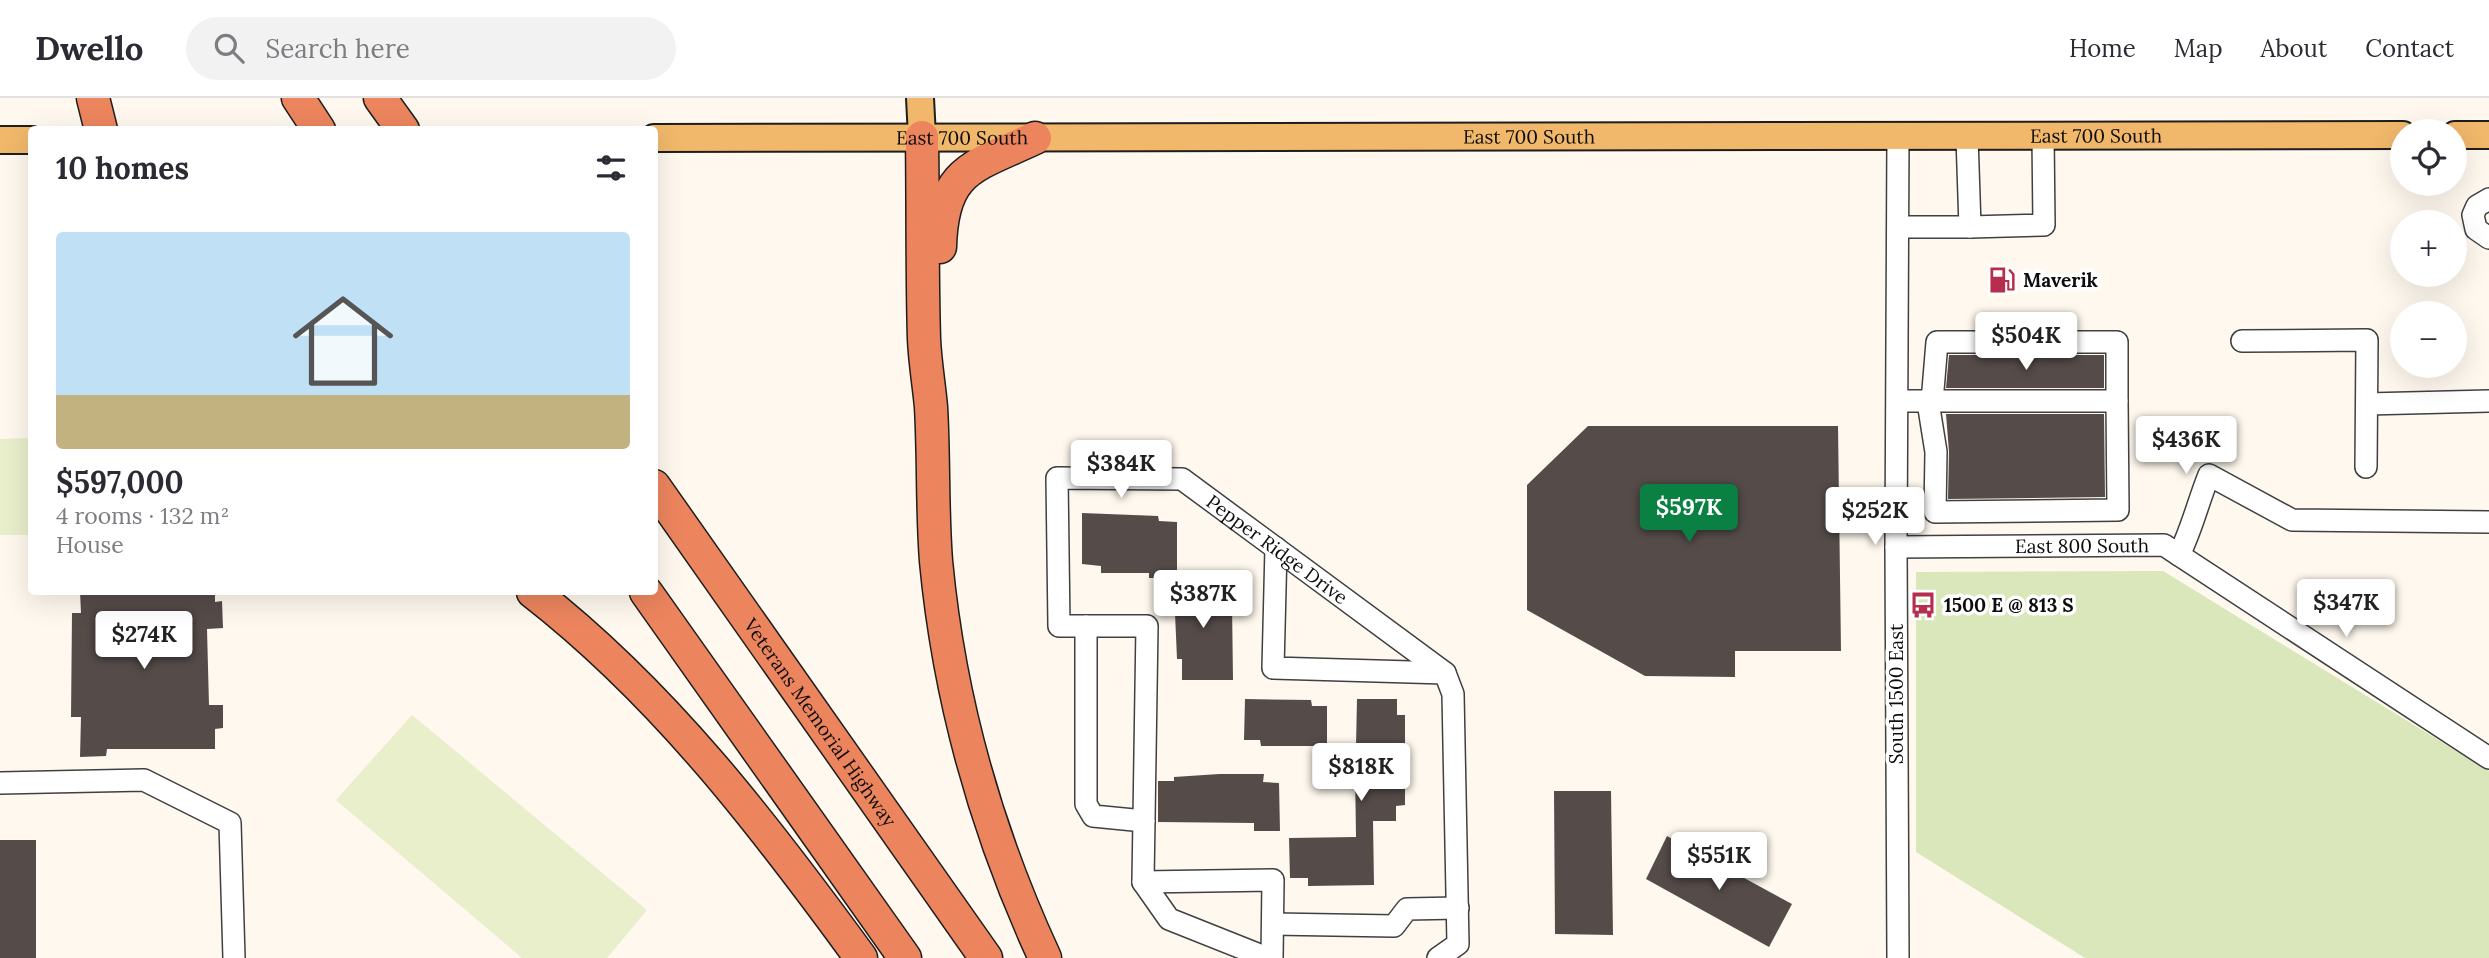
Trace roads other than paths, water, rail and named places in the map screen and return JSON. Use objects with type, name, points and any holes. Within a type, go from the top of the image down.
[{"type":"highway","points":[[93,98],[100,126]]},
{"type":"highway","points":[[298,98],[316,126]]},
{"type":"highway","points":[[380,98],[399,126]]},
{"type":"highway","points":[[922,137],[924,335],[931,408],[935,545],[942,612],[973,761],[995,835],[1045,958]]},
{"type":"highway","points":[[931,408],[941,344],[941,239],[948,198],[956,182],[965,173],[1035,138]]},
{"type":"highway","name":"Veterans Memorial Highway","points":[[658,492],[986,958]]},
{"type":"highway","points":[[537,595],[612,659],[695,746],[765,829],[861,958]]},
{"type":"highway","points":[[648,595],[905,958]]},
{"type":"main road","points":[[920,98],[922,137]]},
{"type":"main road","name":"East 700 South","points":[[658,138],[2390,135]]},
{"type":"main road","points":[[2467,135],[2489,135]]},
{"type":"main road","points":[[0,140],[28,140]]},
{"type":"street","name":"South 1500 East","points":[[1898,136],[1898,958]]},
{"type":"street","points":[[1899,228],[2044,225],[2043,136]]},
{"type":"street","points":[[1967,137],[1970,227]]},
{"type":"street","points":[[2489,199],[2477,206],[2473,218],[2476,229],[2489,238]]},
{"type":"street","points":[[2242,341],[2367,340],[2366,467]]},
{"type":"street","points":[[1937,342],[2117,342],[2117,401],[2118,510],[1935,512],[1936,452],[1930,402],[1937,342]]},
{"type":"street","points":[[1898,401],[2117,401]]},
{"type":"street","points":[[2367,404],[2489,401]]},
{"type":"street","points":[[2179,555],[2191,532],[2197,504],[2209,475],[2292,520],[2489,522]]},
{"type":"street","name":"Pepper Ridge Drive","points":[[1143,882],[1147,626],[1059,626],[1057,478],[1182,479],[1445,673]]},
{"type":"street","name":"East 800 South","points":[[1896,547],[2164,545],[2489,758]]},
{"type":"street","points":[[1276,548],[1273,668],[1445,673],[1453,694],[1458,944],[1438,958]]},
{"type":"street","points":[[1086,626],[1086,804],[1093,816],[1144,821]]},
{"type":"street","points":[[0,783],[144,780],[230,823],[234,958]]},
{"type":"street","points":[[1273,880],[1270,958],[1238,952],[1169,919],[1143,882],[1273,880]]},
{"type":"street","points":[[1273,924],[1394,926],[1407,909],[1458,908]]},
{"type":"place","name":"Maverik","points":[[2002,280]]},
{"type":"place","name":"1500 E @ 813 S","points":[[1923,605]]}]
